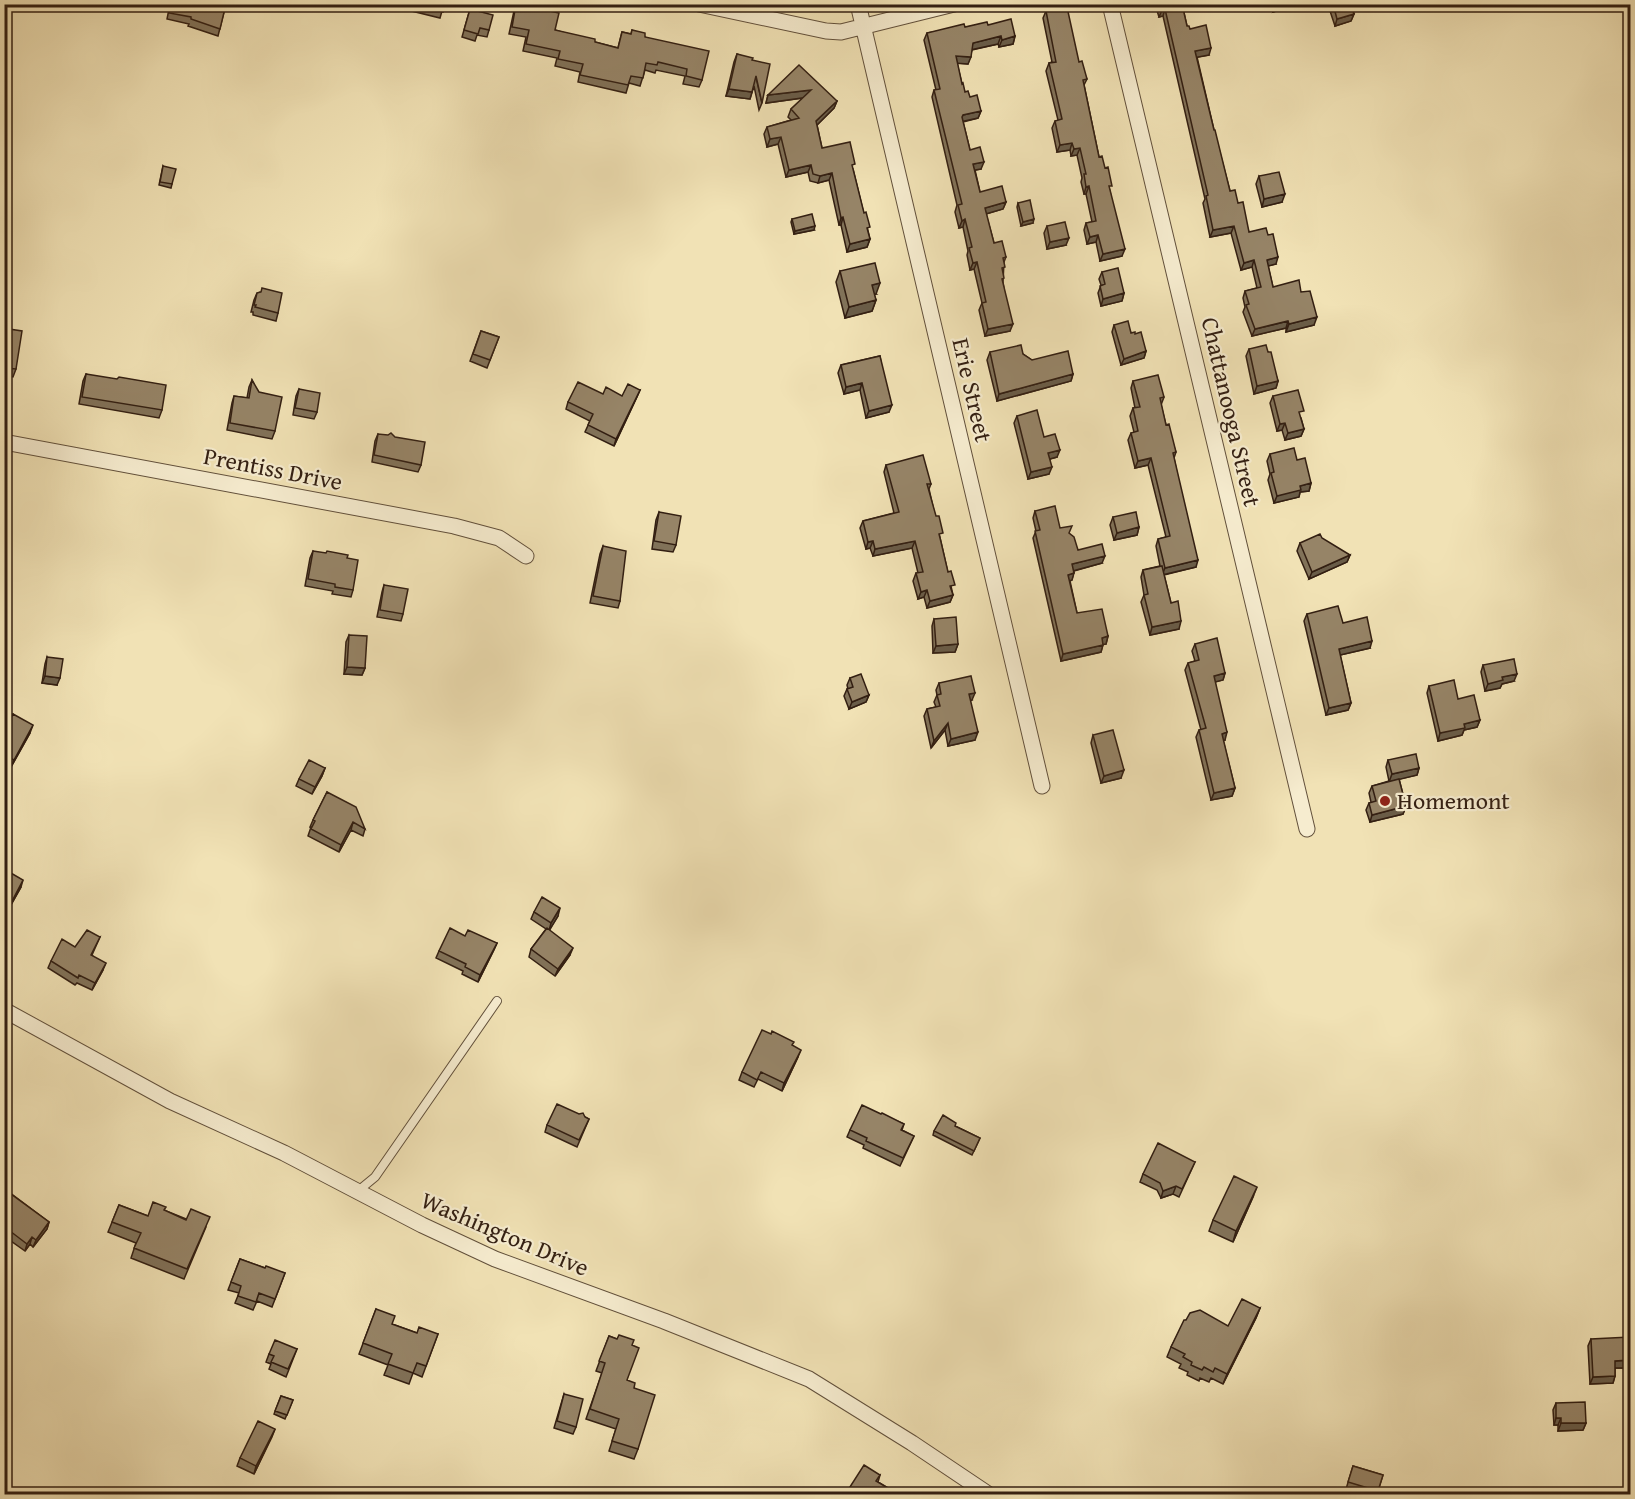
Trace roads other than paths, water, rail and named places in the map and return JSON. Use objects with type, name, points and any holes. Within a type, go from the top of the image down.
[{"type":"street","points":[[699,4],[826,31],[841,32],[954,4]]},
{"type":"street","name":"Erie Street","points":[[858,4],[1042,786]]},
{"type":"street","name":"Chattanooga Street","points":[[1110,4],[1307,829]]},
{"type":"street","name":"Prentiss Drive","points":[[4,442],[465,528],[499,538],[526,556]]},
{"type":"street","name":"Washington Drive","points":[[4,1010],[170,1101],[269,1146],[356,1192],[495,1259],[664,1321],[809,1379],[912,1443],[988,1494]]},
{"type":"lane","points":[[356,1192],[375,1177],[496,1001]]},
{"type":"place","name":"Homemont","points":[[1385,801]]}]
